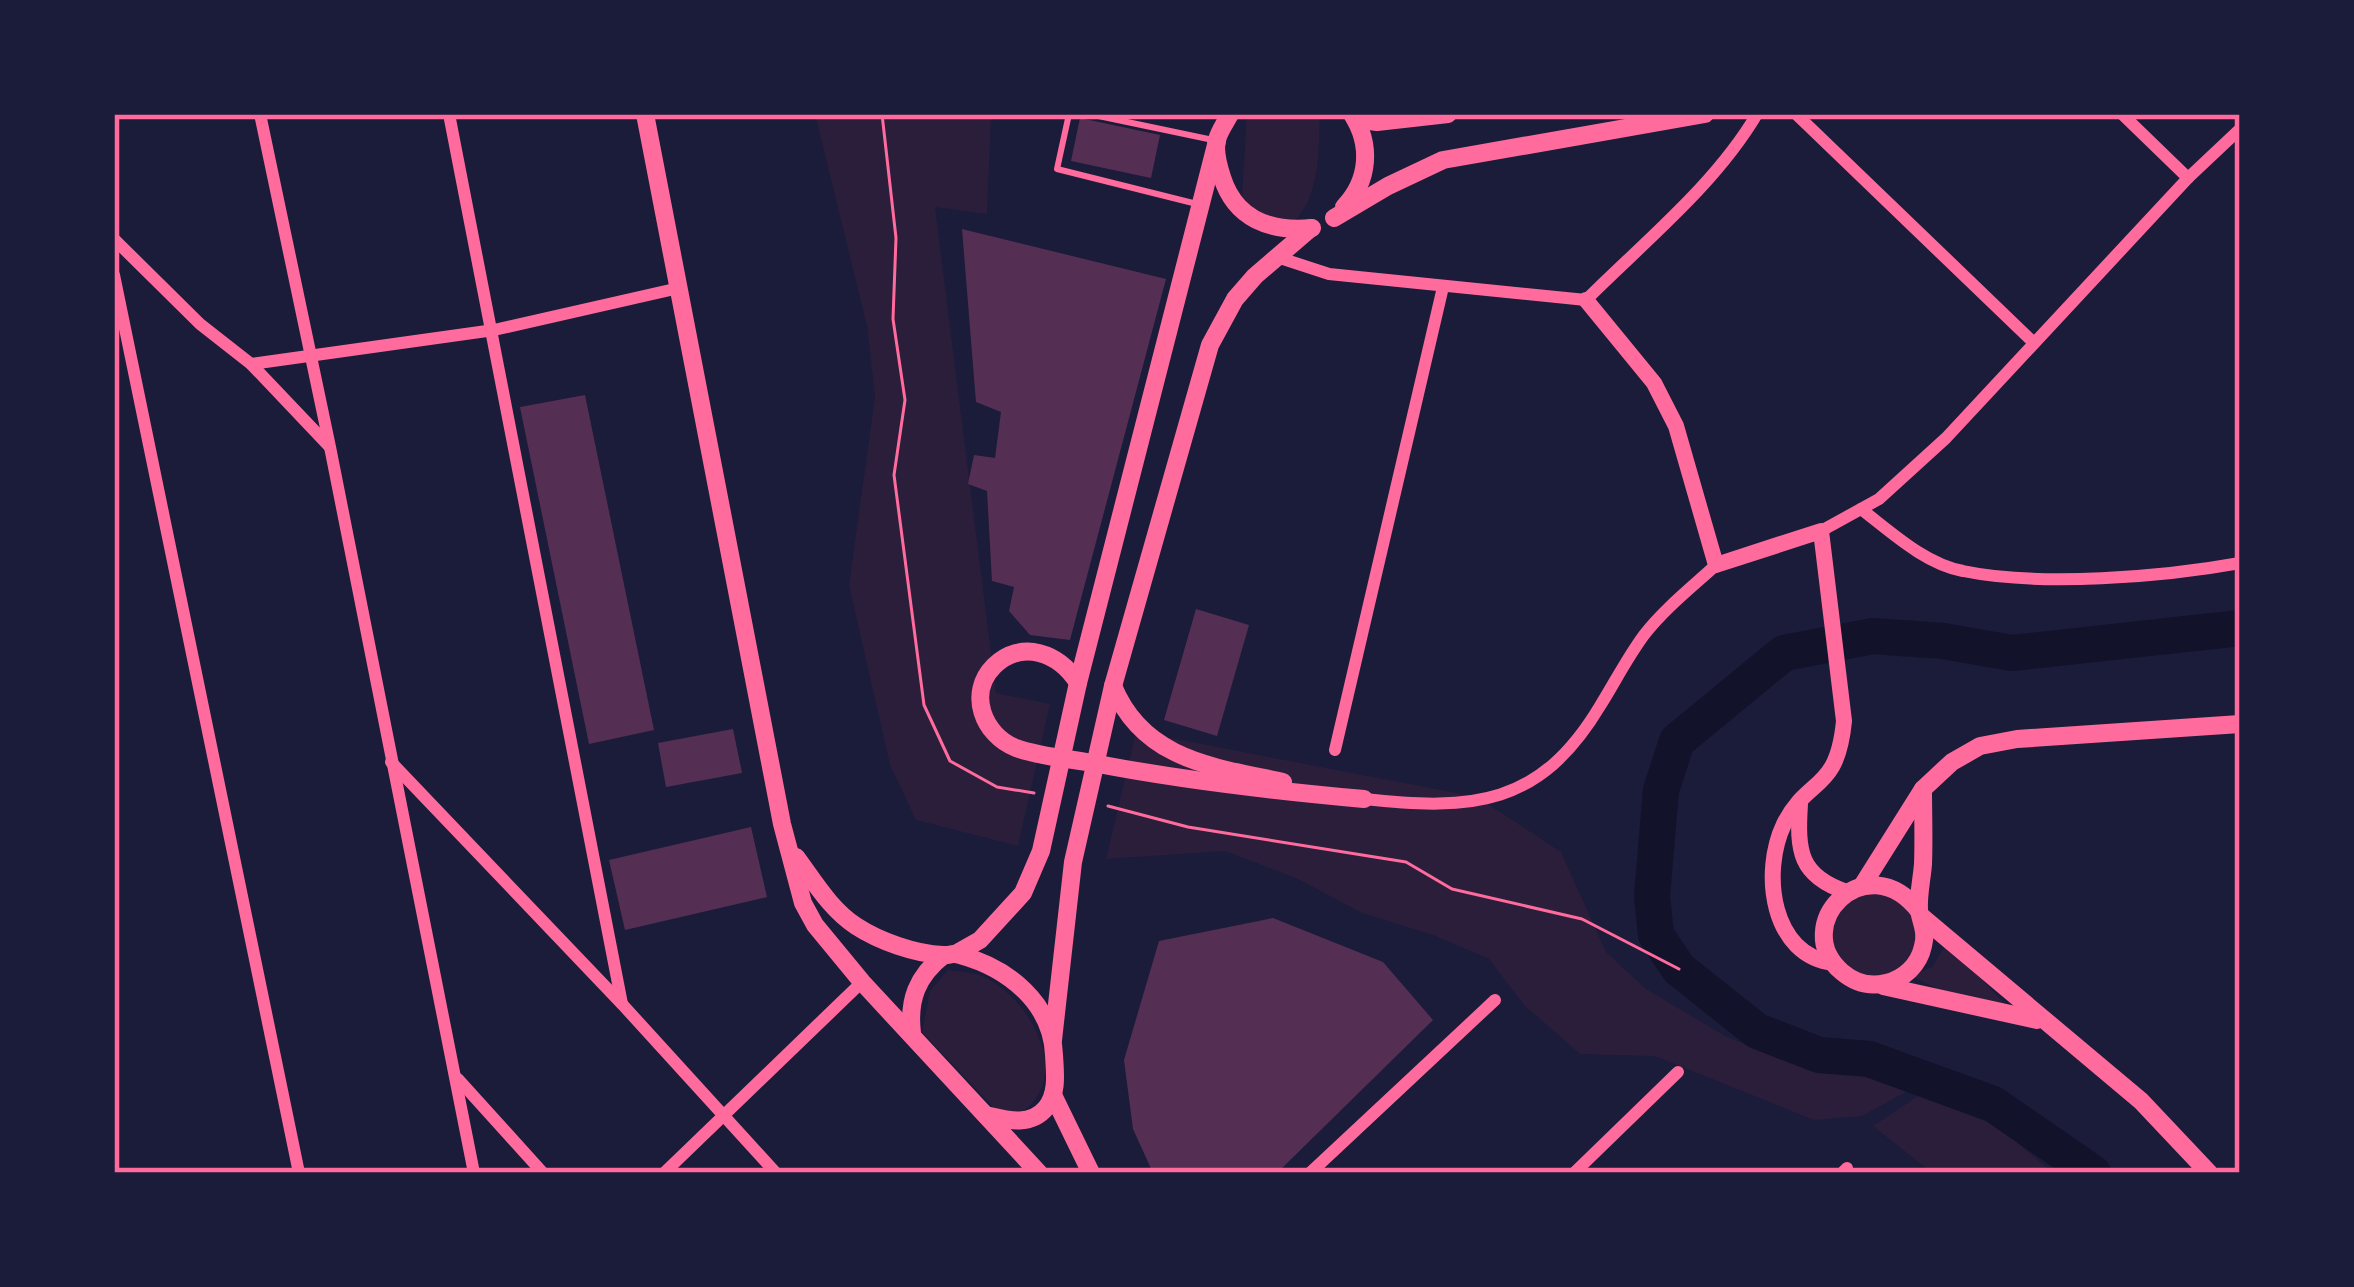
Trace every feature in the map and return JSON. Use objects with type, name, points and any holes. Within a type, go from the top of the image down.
[{"type":"main road","points":[[645,114],[782,824],[802,903],[814,926],[862,982],[1039,1173]]},
{"type":"main road","points":[[1354,116],[1397,122],[1448,114]]},
{"type":"main road","points":[[1091,1173],[1053,1095],[1053,1040],[1073,862],[1113,686],[1210,345],[1235,299],[1255,275],[1312,229],[1443,160],[1705,114]]},
{"type":"main road","points":[[1334,218],[1357,194],[1367,162],[1362,129],[1354,116]]},
{"type":"main road","points":[[912,1034],[909,1011],[925,970],[980,940],[1023,893],[1041,851],[1078,683],[1199,205],[1225,123]]},
{"type":"main road","points":[[1225,123],[1216,159],[1227,194],[1243,213],[1264,225],[1288,231],[1312,229]]},
{"type":"main road","points":[[1078,683],[1068,667],[1054,659],[1020,650],[1001,659],[980,686],[984,720],[1015,747],[1222,786],[1364,799]]},
{"type":"main road","points":[[1113,686],[1131,722],[1168,750],[1208,764],[1364,799]]},
{"type":"main road","points":[[2042,1021],[1845,975],[1826,948],[1827,916],[1855,889],[1923,789],[1952,762],[1979,746],[2017,739],[2240,724]]},
{"type":"main road","points":[[1877,985],[1908,973],[1924,944],[1920,913],[1923,789]]},
{"type":"main road","points":[[792,850],[826,899],[854,925],[887,941],[951,954],[1013,980],[1040,1008],[1053,1040]]},
{"type":"main road","points":[[1855,889],[1879,884],[1895,888],[2042,1021],[2141,1101],[2210,1173]]},
{"type":"main road","points":[[986,1115],[1028,1120],[1047,1107],[1053,1095]]},
{"type":"street","points":[[260,114],[474,1173]]},
{"type":"street","points":[[449,114],[622,1004]]},
{"type":"street","points":[[1586,299],[1709,178],[1741,142],[1757,114]]},
{"type":"street","points":[[1796,114],[2034,344]]},
{"type":"street","points":[[2122,114],[2188,178]]},
{"type":"street","points":[[1364,799],[1478,803],[1524,788],[1544,775],[1581,735],[1647,630],[1716,565],[1821,530],[1879,500],[1946,439],[2188,178],[2240,129]]},
{"type":"street","points":[[114,239],[200,324],[251,364],[330,447]]},
{"type":"street","points":[[1280,258],[1329,274],[1586,299],[1654,382],[1676,426],[1716,565]]},
{"type":"street","points":[[114,275],[299,1173]]},
{"type":"street","points":[[1335,750],[1443,287]]},
{"type":"street","points":[[251,364],[494,330],[679,288]]},
{"type":"street","points":[[1861,509],[1913,548],[1960,571],[2059,578],[2240,563]]},
{"type":"street","points":[[1821,530],[1844,722],[1841,750],[1831,774],[1786,820],[1776,845],[1773,889],[1787,936],[1803,953],[1834,963]]},
{"type":"street","points":[[391,761],[776,1173]]},
{"type":"street","points":[[1800,802],[1802,860],[1819,880],[1855,889]]},
{"type":"street","points":[[664,1173],[862,982]]},
{"type":"street","points":[[1310,1173],[1495,1000]]},
{"type":"street","points":[[1574,1173],[1678,1072]]},
{"type":"street","points":[[457,1078],[543,1173]]},
{"type":"lane","points":[[1069,114],[1057,169],[1199,205]]},
{"type":"lane","points":[[1089,114],[1225,123]]},
{"type":"shaded area","points":[[815,114],[991,114],[987,214],[935,207],[996,693],[1050,704],[1018,846],[916,820],[890,765],[849,585],[875,397],[867,326]]},
{"type":"shaded area","points":[[1247,114],[1320,114],[1314,185],[1294,222],[1258,215],[1242,196]]},
{"type":"shaded area","points":[[1137,728],[1477,797],[1561,852],[1606,952],[1646,989],[1725,1036],[1792,1063],[1888,1074],[1906,1092],[1862,1116],[1814,1120],[1655,1056],[1580,1054],[1524,1005],[1489,959],[1362,913],[1298,879],[1225,851],[1106,859]]},
{"type":"shaded area","points":[[1875,894],[1904,907],[1917,936],[1904,965],[1875,978],[1846,965],[1833,936],[1846,907]]},
{"type":"shaded area","points":[[1947,943],[2006,1005],[1944,992],[1911,976],[1932,967]]},
{"type":"shaded area","points":[[948,970],[986,978],[1003,989],[1032,1023],[1045,1064],[1043,1084],[1034,1101],[1016,1115],[994,1108],[922,1032],[930,991]]},
{"type":"shaded area","points":[[1918,1096],[1998,1126],[2053,1173],[1932,1173],[1873,1126]]},
{"type":"building","points":[[1080,118],[1160,135],[1151,178],[1071,161]]},
{"type":"building","points":[[962,229],[1166,279],[1070,640],[1030,635],[1009,611],[1014,587],[992,581],[987,491],[968,484],[974,455],[995,458],[1001,412],[976,402]]},
{"type":"building","points":[[585,395],[654,730],[589,744],[520,407]]},
{"type":"building","points":[[1196,609],[1249,625],[1217,736],[1164,720]]},
{"type":"building","points":[[733,729],[742,773],[666,787],[658,743]]},
{"type":"building","points":[[751,827],[767,897],[625,930],[609,860]]},
{"type":"building","points":[[1273,918],[1383,962],[1433,1020],[1277,1173],[1153,1173],[1133,1129],[1124,1060],[1159,941]]},
{"type":"waterway","points":[[2093,1173],[1993,1104],[1869,1059],[1819,1055],[1757,1031],[1679,969],[1656,935],[1652,896],[1661,790],[1677,741],[1784,653],[1873,636],[2012,653],[2240,628]]}]
